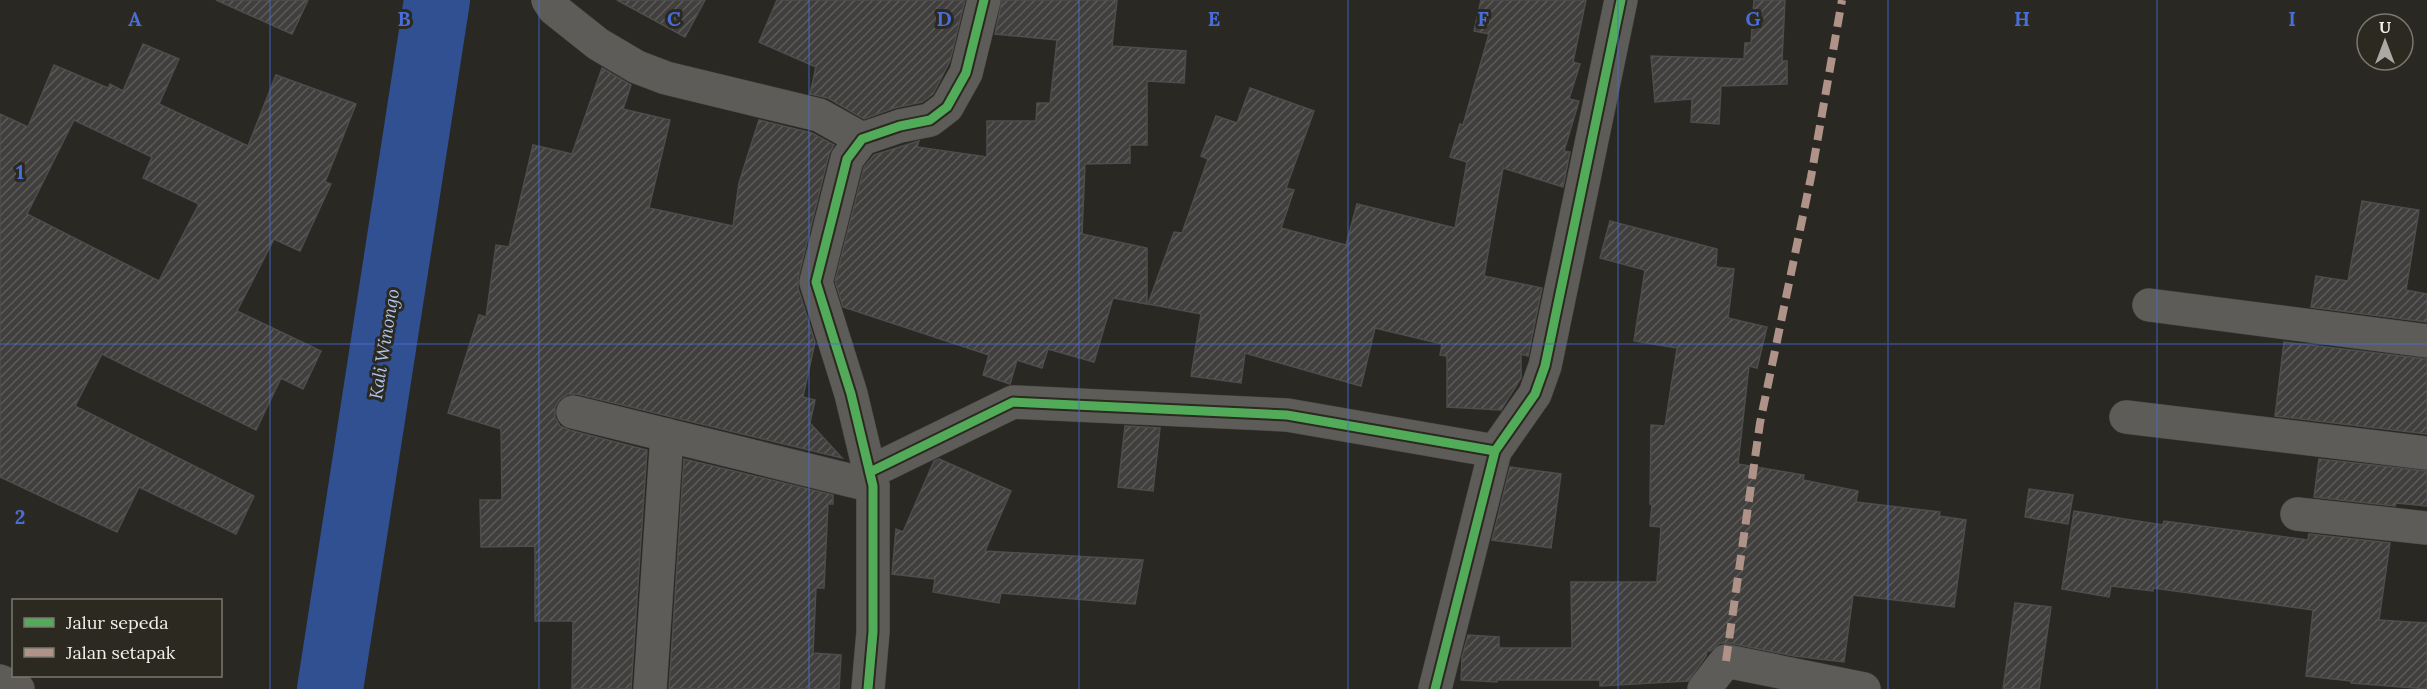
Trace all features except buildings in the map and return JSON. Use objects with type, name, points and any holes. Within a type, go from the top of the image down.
[{"type":"street","points":[[548,0],[554,9],[598,44],[637,67],[666,78],[819,115],[862,139]]},
{"type":"street","points":[[868,689],[873,632],[871,479],[852,394],[816,282],[847,159],[862,139],[900,126],[930,120],[947,107],[966,73],[984,0]]},
{"type":"street","points":[[1435,689],[1495,451],[1535,394],[1545,366],[1621,0]]},
{"type":"street","points":[[2149,305],[2427,340]]},
{"type":"street","points":[[573,412],[667,435],[871,479],[1013,402],[1287,415],[1495,451]]},
{"type":"street","points":[[2126,417],[2427,453]]},
{"type":"street","points":[[650,689],[667,435]]},
{"type":"street","points":[[2296,514],[2427,528]]},
{"type":"street","points":[[1704,689],[1726,661],[1864,689]]},
{"type":"street","points":[[0,681],[18,689]]},
{"type":"waterway","name":"Kali Winongo","points":[[330,689],[437,0]]},
{"type":"marked path","points":[[1726,661],[1760,423],[1811,177],[1842,0]]},
{"type":"cycle path","points":[[868,689],[873,632],[873,486],[851,394],[816,282],[847,159],[862,139],[900,126],[930,120],[947,107],[966,73],[984,0]]},
{"type":"cycle path","points":[[1435,689],[1495,451],[1535,394],[1545,366],[1621,0]]},
{"type":"cycle path","points":[[870,472],[1013,402],[1287,415],[1495,451]]}]
